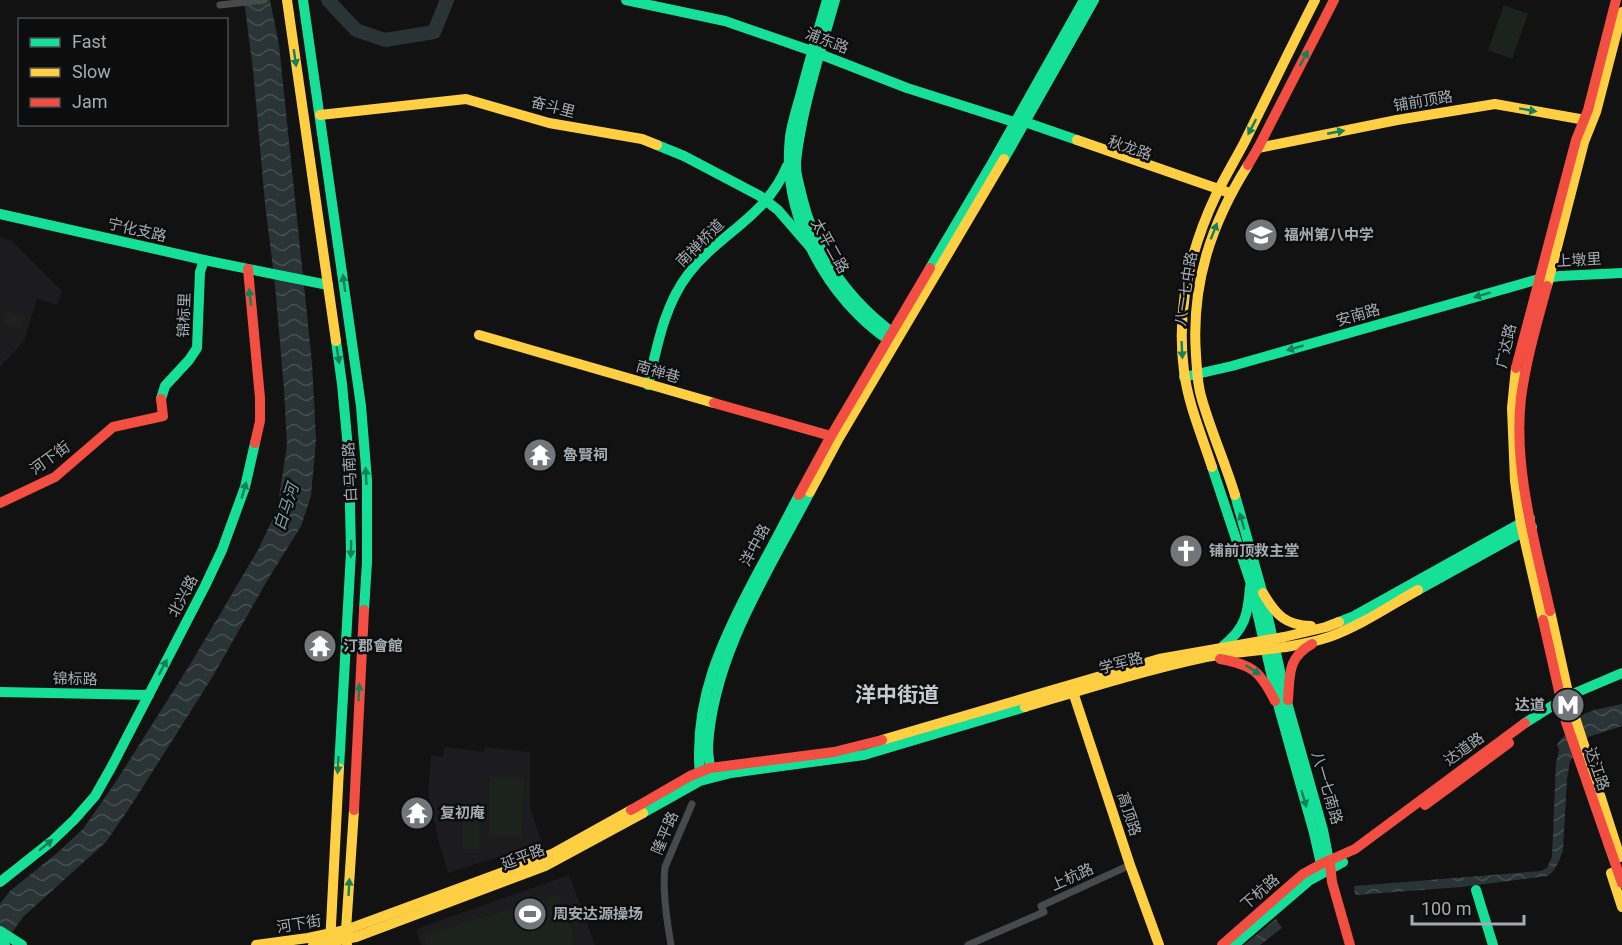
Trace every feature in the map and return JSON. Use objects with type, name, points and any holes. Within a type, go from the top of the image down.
[{"type":"main road","points":[[287,0],[346,419],[351,521],[330,941]]},
{"type":"main road","name":"白马南路","points":[[303,0],[361,406],[367,480],[367,562],[346,938]]},
{"type":"main road","name":"浦东路","points":[[626,0],[725,21],[908,88],[1020,124]]},
{"type":"main road","name":"太平二路","points":[[827,0],[802,120],[796,166],[802,199],[815,237],[835,271],[860,306],[893,338]]},
{"type":"main road","name":"太平二路","points":[[835,0],[792,127],[788,159],[793,201],[810,247],[852,308],[869,325],[893,338]]},
{"type":"main road","points":[[1020,124],[1084,0]]},
{"type":"main road","points":[[893,338],[991,165],[1020,124],[1094,0]]},
{"type":"main road","name":"八一七中路","points":[[1270,644],[1262,591],[1234,492],[1201,396],[1194,330],[1198,290],[1223,194],[1237,157],[1316,0]]},
{"type":"main road","name":"八一七中路","points":[[1270,644],[1189,398],[1182,335],[1187,282],[1198,238],[1223,194],[1258,148],[1334,0]]},
{"type":"main road","name":"广达路","points":[[1589,121],[1616,0]]},
{"type":"main road","name":"广达路","points":[[1565,701],[1527,525],[1520,451],[1521,400],[1544,278],[1576,140],[1589,121],[1622,12]]},
{"type":"main road","name":"奋斗里","points":[[320,115],[469,99],[549,123],[651,142],[710,169],[766,200],[810,247]]},
{"type":"main road","name":"铺前顶路","points":[[1258,148],[1397,120],[1495,104],[1589,121]]},
{"type":"main road","name":"秋龙路","points":[[1020,124],[1223,194]]},
{"type":"main road","name":"南禅桥道","points":[[648,385],[666,320],[682,284],[701,259],[766,200],[784,175],[788,159]]},
{"type":"main road","name":"宁化支路","points":[[0,214],[328,285]]},
{"type":"main road","name":"锦标里","points":[[112,427],[163,416],[163,391],[191,359],[197,348],[200,272],[204,260]]},
{"type":"main road","name":"北兴路","points":[[0,882],[52,841],[90,803],[104,781],[216,566],[239,506],[258,431],[261,409],[248,269]]},
{"type":"main road","name":"上墩里","points":[[1544,278],[1622,273]]},
{"type":"main road","name":"安南路","points":[[1185,377],[1544,278]]},
{"type":"main road","name":"南禅巷","points":[[479,335],[648,385],[831,435]]},
{"type":"main road","name":"洋中路","points":[[705,774],[699,731],[703,704],[722,643],[831,435],[893,338]]},
{"type":"main road","name":"洋中路","points":[[705,774],[711,711],[735,635],[893,338]]},
{"type":"main road","name":"河下街","points":[[0,503],[55,477],[112,427]]},
{"type":"main road","name":"学军路","points":[[705,774],[731,773],[864,754],[1149,671],[1327,632],[1527,525]]},
{"type":"main road","points":[[1220,647],[1233,639],[1242,628],[1248,609],[1250,581]]},
{"type":"main road","points":[[1262,591],[1277,613],[1291,624],[1327,632]]},
{"type":"main road","points":[[1283,707],[1290,668],[1295,657],[1301,649],[1327,632]]},
{"type":"main road","name":"学军路","points":[[705,774],[863,746],[1159,658],[1220,647],[1270,644]]},
{"type":"main road","name":"八一七南路","points":[[1270,644],[1314,833],[1332,882],[1350,945]]},
{"type":"main road","points":[[1208,657],[1254,669],[1264,678],[1283,707]]},
{"type":"main road","name":"达道路","points":[[1326,867],[1355,849],[1528,721],[1622,673]]},
{"type":"main road","name":"达道路","points":[[1565,701],[1622,679]]},
{"type":"main road","name":"锦标路","points":[[0,692],[149,695]]},
{"type":"main road","name":"高顶路","points":[[1073,692],[1130,866],[1159,945]]},
{"type":"main road","name":"达江路","points":[[1565,701],[1622,884]]},
{"type":"main road","name":"延平路","points":[[346,938],[551,863],[705,774]]},
{"type":"main road","points":[[1604,821],[1622,848]]},
{"type":"main road","points":[[1604,821],[1606,859],[1622,907]]},
{"type":"main road","name":"达江路","points":[[1604,821],[1622,863]]},
{"type":"main road","name":"八一七南路","points":[[1326,867],[1343,945]]},
{"type":"main road","name":"下杭路","points":[[1222,945],[1304,874],[1326,867]]},
{"type":"main road","name":"下杭路","points":[[1234,945],[1326,867]]},
{"type":"main road","points":[[1476,890],[1493,945]]},
{"type":"main road","points":[[0,931],[13,944]]},
{"type":"main road","name":"河下街","points":[[313,945],[346,938]]},
{"type":"main road","points":[[0,941],[13,944]]},
{"type":"main road","name":"河下街","points":[[256,945],[330,941]]},
{"type":"street","points":[[220,5],[264,0]]},
{"type":"street","name":"隆平路","points":[[671,945],[665,867],[692,804]]},
{"type":"street","name":"上杭路","points":[[968,945],[1044,912],[1041,906],[1130,866]]},
{"type":"shaded area","points":[[1504,5],[1528,14],[1512,59],[1488,50]]},
{"type":"shaded area","points":[[0,237],[12,241],[62,291],[57,305],[37,299],[24,341],[0,367]]},
{"type":"shaded area","points":[[7,311],[24,317],[20,329],[3,324]]},
{"type":"shaded area","points":[[444,747],[484,752],[485,747],[530,752],[530,808],[542,843],[448,873],[428,792],[431,756],[443,757]]},
{"type":"shaded area","points":[[490,777],[524,778],[522,837],[489,836]]},
{"type":"shaded area","points":[[463,817],[479,817],[479,849],[463,849]]},
{"type":"shaded area","points":[[569,875],[595,945],[421,945],[416,929]]},
{"type":"shaded area","name":"周安达源操场","points":[[559,895],[573,933],[572,945],[427,945],[424,935]]},
{"type":"water","name":"白马河","points":[[244,0],[270,0],[279,45],[312,363],[316,440],[311,496],[301,526],[213,676],[106,842],[23,917],[3,945],[0,945],[0,904],[10,891],[83,829],[191,663],[258,550],[277,510],[287,445],[284,389]]},
{"type":"water","points":[[1622,704],[1622,726],[1588,737],[1570,761],[1563,850],[1554,870],[1548,876],[1461,887],[1355,895],[1354,886],[1541,871],[1547,868],[1552,857],[1556,763],[1559,751],[1557,744],[1582,715]]},
{"type":"water","points":[[1276,919],[1282,928],[1260,945],[1244,945]]},
{"type":"waterway","points":[[328,0],[356,30],[385,40],[434,32],[447,0]]},
{"type":"traffic: fast","points":[[303,0],[361,406],[367,480],[367,562],[364,610]]},
{"type":"traffic: fast","points":[[626,0],[725,21],[812,51],[907,88],[1014,122],[1025,122],[1077,140]]},
{"type":"traffic: fast","points":[[827,0],[791,131],[789,167],[793,196],[801,225],[813,253],[829,279],[847,303],[891,342]]},
{"type":"traffic: fast","points":[[835,0],[804,113],[797,152],[797,174],[808,218],[816,238],[837,275],[863,307],[896,335]]},
{"type":"traffic: fast","points":[[930,268],[1084,0]]},
{"type":"traffic: fast","points":[[1004,159],[1094,0]]},
{"type":"traffic: fast","points":[[657,145],[684,156],[760,196],[778,210],[810,247]]},
{"type":"traffic: fast","points":[[648,385],[662,327],[680,285],[701,259],[767,199],[787,166]]},
{"type":"traffic: fast","points":[[0,214],[328,285]]},
{"type":"traffic: fast","points":[[161,399],[165,386],[197,348],[200,272],[204,260]]},
{"type":"traffic: fast","points":[[1184,377],[1232,366],[1539,279],[1622,273]]},
{"type":"traffic: fast","points":[[336,341],[349,459],[351,552],[339,768]]},
{"type":"traffic: fast","points":[[0,882],[52,841],[95,796],[222,550],[245,487],[255,443]]},
{"type":"traffic: fast","points":[[1212,467],[1250,581],[1279,708],[1321,864]]},
{"type":"traffic: fast","points":[[711,774],[708,747],[712,713],[731,647],[745,615],[810,492]]},
{"type":"traffic: fast","points":[[700,775],[701,721],[721,647],[799,495]]},
{"type":"traffic: fast","points":[[1235,495],[1262,591],[1288,706],[1323,830],[1329,861]]},
{"type":"traffic: fast","points":[[1339,622],[1352,617],[1530,518]]},
{"type":"traffic: fast","points":[[1418,590],[1532,527]]},
{"type":"traffic: fast","points":[[1223,646],[1241,627],[1248,605],[1250,587]]},
{"type":"traffic: fast","points":[[1525,723],[1568,696],[1622,673]]},
{"type":"traffic: fast","points":[[0,692],[149,695]]},
{"type":"traffic: fast","points":[[643,813],[700,781],[731,773],[864,755],[1025,707]]},
{"type":"traffic: fast","points":[[1234,945],[1310,880],[1343,862]]},
{"type":"traffic: fast","points":[[1476,890],[1493,945]]},
{"type":"traffic: fast","points":[[0,931],[22,945]]},
{"type":"traffic: fast","points":[[0,941],[5,945]]},
{"type":"traffic: slow","points":[[287,0],[336,341]]},
{"type":"traffic: slow","points":[[1212,467],[1192,408],[1184,371],[1182,326],[1187,281],[1199,237],[1216,195],[1315,0]]},
{"type":"traffic: slow","points":[[1547,286],[1584,142],[1596,112],[1622,12]]},
{"type":"traffic: slow","points":[[320,115],[466,99],[549,123],[642,139],[657,145]]},
{"type":"traffic: slow","points":[[1258,148],[1397,120],[1495,104],[1591,121]]},
{"type":"traffic: slow","points":[[1077,140],[1230,193]]},
{"type":"traffic: slow","points":[[810,492],[839,438],[1004,159]]},
{"type":"traffic: slow","points":[[1235,495],[1200,391],[1195,329],[1200,279],[1206,255],[1224,210],[1248,165]]},
{"type":"traffic: slow","points":[[479,335],[714,403]]},
{"type":"traffic: slow","points":[[1516,368],[1512,408],[1515,481],[1521,524],[1543,620]]},
{"type":"traffic: slow","points":[[1025,707],[1183,662],[1299,645],[1329,637],[1363,622],[1418,590]]},
{"type":"traffic: slow","points":[[1263,593],[1282,617],[1294,624],[1311,626]]},
{"type":"traffic: slow","points":[[1550,611],[1570,702],[1620,857]]},
{"type":"traffic: slow","points":[[882,740],[1159,659],[1284,637],[1339,622]]},
{"type":"traffic: slow","points":[[1073,692],[1159,945]]},
{"type":"traffic: slow","points":[[330,945],[339,768]]},
{"type":"traffic: slow","points":[[347,945],[354,810]]},
{"type":"traffic: slow","points":[[256,945],[346,930],[552,854],[631,810]]},
{"type":"traffic: slow","points":[[313,945],[356,937],[545,866],[643,813]]},
{"type":"traffic: slow","points":[[1611,873],[1622,907]]},
{"type":"traffic: jam","points":[[1248,165],[1334,0]]},
{"type":"traffic: jam","points":[[1516,368],[1576,140],[1588,110],[1616,0]]},
{"type":"traffic: jam","points":[[799,495],[930,268]]},
{"type":"traffic: jam","points":[[248,269],[260,398],[260,421],[255,443]]},
{"type":"traffic: jam","points":[[1547,286],[1526,370],[1519,424],[1527,505],[1550,611]]},
{"type":"traffic: jam","points":[[0,503],[55,477],[113,427],[163,416],[161,399]]},
{"type":"traffic: jam","points":[[714,403],[831,436]]},
{"type":"traffic: jam","points":[[354,810],[364,610]]},
{"type":"traffic: jam","points":[[1543,620],[1566,722],[1622,883]]},
{"type":"traffic: jam","points":[[1288,700],[1291,668],[1298,655],[1312,644]]},
{"type":"traffic: jam","points":[[1220,659],[1240,664],[1254,671],[1265,683],[1275,701]]},
{"type":"traffic: jam","points":[[1222,945],[1303,874],[1355,849],[1525,723]]},
{"type":"traffic: jam","points":[[631,810],[690,776],[710,768],[834,752],[882,740]]},
{"type":"traffic: jam","points":[[1425,805],[1509,743]]},
{"type":"traffic: jam","points":[[1330,864],[1332,882],[1350,945]]},
{"type":"place","name":"福州第八中学","points":[[1261,235]]},
{"type":"place","name":"魯賢祠","points":[[540,455]]},
{"type":"place","name":"铺前顶救主堂","points":[[1186,551]]},
{"type":"place","name":"汀郡會館","points":[[320,646]]},
{"type":"place","name":"达道","points":[[1568,705]]},
{"type":"place","name":"复初庵","points":[[417,813]]},
{"type":"place","name":"周安达源操场","points":[[530,914]]},
{"type":"district","name":"洋中街道","points":[[897,695]]}]
